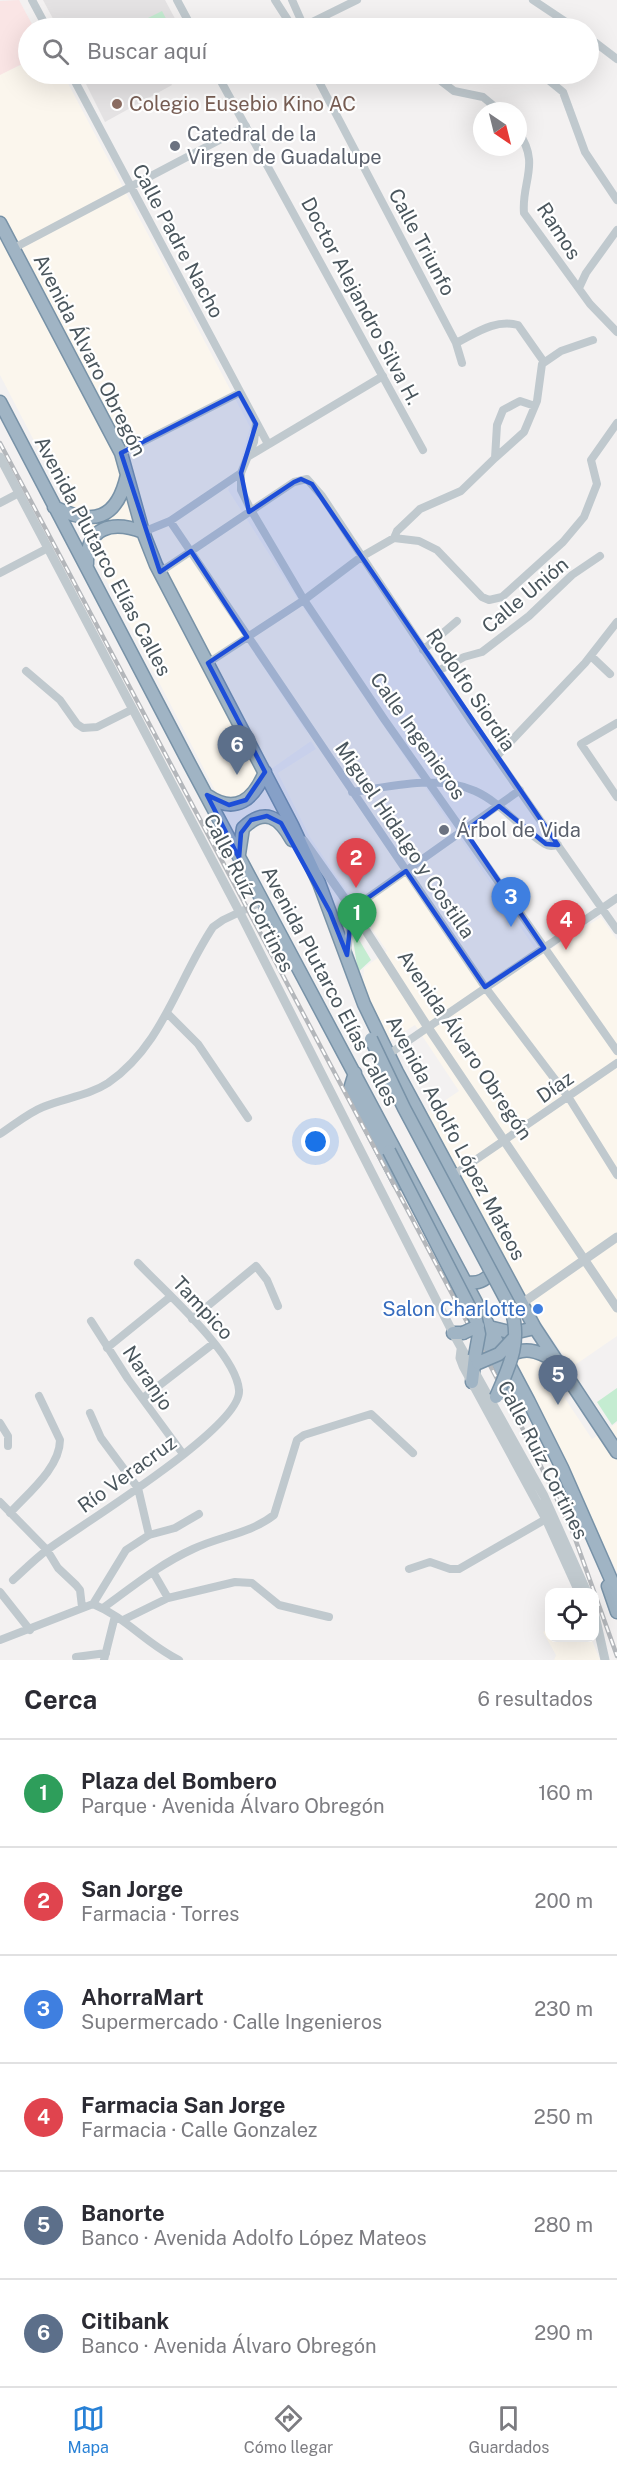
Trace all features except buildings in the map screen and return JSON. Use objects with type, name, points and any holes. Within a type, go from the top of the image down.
[{"type":"highway","name":"Avenida Álvaro Obregón","points":[[0,223],[121,453],[143,532],[160,572],[292,825]]},
{"type":"highway","name":"Avenida Plutarco Elías Calles","points":[[0,402],[239,858],[466,1282],[483,1327],[505,1359],[546,1435],[617,1593]]},
{"type":"highway","points":[[54,507],[78,517],[99,517],[119,501],[127,472]]},
{"type":"highway","points":[[99,517],[104,530]]},
{"type":"highway","points":[[87,566],[88,546],[92,539],[104,530],[123,526],[143,532]]},
{"type":"highway","points":[[207,795],[219,803],[239,804],[253,794],[265,772]]},
{"type":"highway","points":[[239,858],[243,828],[259,816],[267,816],[276,820],[281,823],[298,848],[318,894],[330,912]]},
{"type":"highway","name":"Avenida Adolfo López Mateos","points":[[292,825],[330,912],[364,1004],[452,1176],[535,1328],[617,1452]]},
{"type":"highway","points":[[364,1004],[371,1039],[404,1108],[505,1294],[516,1323],[517,1334],[511,1362],[495,1400]]},
{"type":"highway","points":[[355,1074],[359,1090],[389,1151],[483,1327],[472,1382]]},
{"type":"highway","points":[[355,1074],[350,1089],[362,1114],[501,1371],[520,1397],[562,1476],[617,1612]]},
{"type":"highway","points":[[466,1282],[476,1283],[488,1277],[498,1261]]},
{"type":"highway","points":[[458,1333],[483,1327],[506,1333],[521,1333],[535,1328]]},
{"type":"highway","points":[[460,1353],[475,1361],[492,1359],[506,1350],[517,1334]]},
{"type":"highway","points":[[505,1359],[521,1350],[529,1350],[555,1360]]},
{"type":"street","points":[[32,0],[42,18]]},
{"type":"street","points":[[177,0],[187,18]]},
{"type":"street","points":[[275,0],[287,18]]},
{"type":"street","points":[[292,0],[298,18]]},
{"type":"street","points":[[322,18],[357,0]]},
{"type":"street","points":[[533,0],[560,18]]},
{"type":"street","points":[[599,45],[617,59]]},
{"type":"street","name":"Calle Padre Nacho","points":[[76,84],[256,424]]},
{"type":"street","name":"Doctor Alejandro Silva H.","points":[[223,84],[423,450]]},
{"type":"street","name":"Calle Triunfo","points":[[320,84],[456,343],[462,363]]},
{"type":"street","points":[[445,84],[454,91],[483,97],[489,102]]},
{"type":"street","points":[[553,84],[562,92],[585,152],[617,200]]},
{"type":"street","points":[[14,248],[132,188],[246,126]]},
{"type":"street","name":"Ramos","points":[[527,156],[529,166],[524,213],[579,288],[617,333]]},
{"type":"street","points":[[579,288],[586,273],[617,230]]},
{"type":"street","points":[[208,663],[304,600],[362,557],[394,538],[397,531],[420,509],[461,491],[524,432],[535,406],[544,362],[518,325],[499,322],[456,343]]},
{"type":"street","points":[[544,362],[568,348],[593,340]]},
{"type":"street","points":[[249,456],[383,376]]},
{"type":"street","points":[[121,453],[239,393]]},
{"type":"street","points":[[495,458],[497,425],[503,410],[520,401],[535,406]]},
{"type":"street","points":[[394,538],[428,544],[438,550],[482,597],[489,600],[502,597],[563,542],[584,517],[597,484],[591,460],[617,423]]},
{"type":"street","points":[[256,424],[268,444]]},
{"type":"street","points":[[143,532],[170,521],[241,472],[249,456],[256,424]]},
{"type":"street","name":"Calle Ruíz Cortines","points":[[0,457],[458,1333],[460,1353],[472,1382],[546,1519],[577,1588]]},
{"type":"street","name":"Calle Ingenieros","points":[[241,472],[241,490],[250,510],[304,600],[617,1051]]},
{"type":"street","name":"Rodolfo Siordia","points":[[250,510],[301,478],[312,484],[423,650],[617,930]]},
{"type":"street","points":[[0,503],[19,493]]},
{"type":"street","points":[[160,572],[250,510]]},
{"type":"street","name":"Miguel Hidalgo y Costilla","points":[[170,521],[484,987],[569,1098],[617,1175]]},
{"type":"street","points":[[0,573],[48,548]]},
{"type":"street","name":"Calle Unión","points":[[438,671],[464,657],[482,652],[529,616],[572,575],[600,556]]},
{"type":"street","points":[[423,650],[457,621]]},
{"type":"street","points":[[497,756],[591,656],[617,622]]},
{"type":"street","points":[[591,656],[610,674]]},
{"type":"street","points":[[26,671],[60,700],[77,724],[83,728],[97,727],[133,709]]},
{"type":"street","points":[[617,723],[581,744],[617,797]]},
{"type":"street","points":[[352,792],[429,783],[459,786],[476,791],[499,806],[546,844],[558,845]]},
{"type":"street","points":[[347,955],[352,909],[520,790]]},
{"type":"street","name":"Avenida Álvaro Obregón","points":[[292,825],[352,909],[427,1026],[617,1308]]},
{"type":"street","points":[[389,1054],[617,898]]},
{"type":"street","points":[[0,1134],[41,1108],[86,1094],[106,1084],[146,1049],[213,927],[239,911],[263,901]]},
{"type":"street","points":[[167,1013],[198,1044],[248,1118]]},
{"type":"street","name":"Díaz","points":[[452,1176],[506,1142],[617,1063]]},
{"type":"street","points":[[522,1304],[617,1237]]},
{"type":"street","name":"Tampico","points":[[138,1263],[214,1343],[237,1380]]},
{"type":"street","points":[[192,1318],[256,1266],[267,1280],[278,1306]]},
{"type":"street","points":[[107,1348],[170,1297]]},
{"type":"street","name":"Naranjo","points":[[91,1321],[107,1348],[183,1454]]},
{"type":"street","points":[[143,1398],[214,1343]]},
{"type":"street","name":"Calle Ruíz Cortines","points":[[475,1361],[556,1521],[585,1588]]},
{"type":"street","name":"Río Veracruz","points":[[13,1580],[47,1550],[138,1488],[217,1427],[233,1408],[239,1395],[237,1380]]},
{"type":"street","points":[[10,1513],[48,1469],[60,1446],[60,1440],[39,1396]]},
{"type":"street","points":[[90,1413],[101,1438],[138,1488],[149,1535]]},
{"type":"street","points":[[103,1608],[153,1572],[198,1546],[245,1531],[274,1515],[294,1444],[304,1435],[371,1414],[413,1453]]},
{"type":"street","points":[[0,1423],[8,1436],[8,1446]]},
{"type":"street","points":[[0,1502],[47,1550],[58,1568],[80,1590],[82,1607]]},
{"type":"street","points":[[93,1604],[122,1555],[149,1535],[175,1528],[199,1514]]},
{"type":"street","points":[[409,1569],[430,1562],[450,1569],[459,1569],[546,1519]]},
{"type":"street","points":[[153,1572],[168,1598]]},
{"type":"street","points":[[76,1657],[105,1656],[119,1618],[168,1598],[235,1582],[252,1583],[279,1605],[329,1617]]},
{"type":"street","points":[[0,1592],[30,1630]]},
{"type":"street","points":[[0,1640],[93,1604],[119,1618],[158,1650],[179,1660]]},
{"type":"street","points":[[599,1639],[605,1660]]},
{"type":"highlighted area","points":[[239,393],[256,424],[241,473],[249,512],[294,482],[301,479],[312,484],[558,845],[546,844],[499,806],[465,831],[544,948],[485,987],[406,871],[352,909],[347,955],[330,912],[281,823],[267,816],[251,820],[241,833],[239,858],[207,795],[229,805],[246,800],[265,772],[208,663],[247,637],[191,551],[160,572],[121,453]]},
{"type":"shaded area","points":[[19,0],[29,18],[18,18],[18,66],[0,75],[0,1]]},
{"type":"shaded area","points":[[43,0],[165,0],[175,18],[53,18]]},
{"type":"shaded area","points":[[18,66],[18,84],[68,84],[250,427],[238,469],[228,490],[306,612],[540,956],[601,917],[617,940],[617,1336],[572,1367],[531,1309],[425,1114],[459,1091],[415,1025],[388,1042],[369,1003],[363,981],[364,968],[387,951],[310,837],[278,773],[316,749],[311,741],[258,778],[253,794],[236,801],[219,798],[0,375],[0,74]],"holes":[[[258,642],[307,732],[250,647]]]},
{"type":"shaded area","name":"Colegio Eusebio Kino AC","points":[[86,84],[171,84],[172,85],[105,122]]},
{"type":"shaded area","points":[[531,1353],[540,1361],[592,1439],[617,1423],[617,1572],[517,1362],[522,1355]]},
{"type":"shaded area","points":[[549,1642],[593,1642],[600,1660],[554,1660],[556,1655]]},
{"type":"green space","points":[[162,11],[166,18],[148,18]]},
{"type":"green space","points":[[351,926],[371,960],[358,972]]},
{"type":"green space","points":[[617,1388],[617,1421],[612,1425],[597,1402]]},
{"type":"railway","points":[[0,443],[510,1403],[572,1530],[617,1656]]},
{"type":"place","name":"Colegio Eusebio Kino AC","points":[[117,104]]},
{"type":"place","name":"Catedral de la Virgen de Guadalupe","points":[[175,146]]},
{"type":"place","name":"Citibank","points":[[237,775]]},
{"type":"place","name":"Árbol de Vida","points":[[444,830]]},
{"type":"place","name":"San Jorge","points":[[356,888]]},
{"type":"place","name":"AhorraMart","points":[[511,927]]},
{"type":"place","name":"Plaza del Bombero","points":[[357,943]]},
{"type":"place","name":"Farmacia San Jorge","points":[[566,950]]},
{"type":"place","name":"Salon Charlotte","points":[[538,1309]]},
{"type":"place","name":"Banorte","points":[[558,1405]]}]
